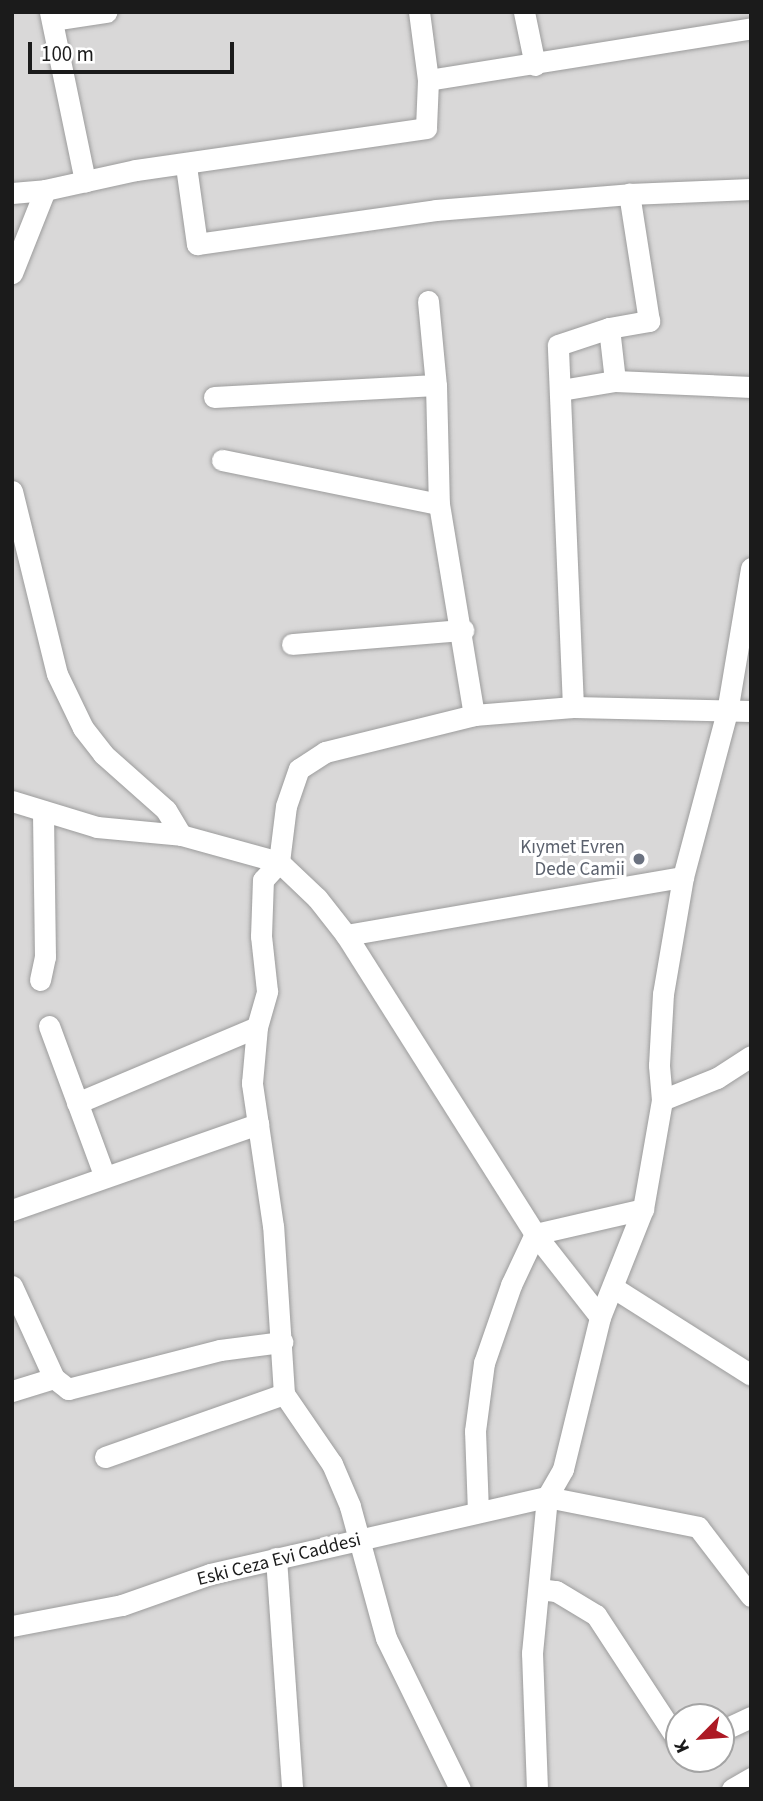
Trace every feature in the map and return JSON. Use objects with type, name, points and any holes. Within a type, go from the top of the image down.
[{"type":"street","points":[[85,181],[51,16],[106,12]]},
{"type":"street","points":[[12,193],[45,190],[85,181],[426,128],[428,80],[419,12]]},
{"type":"street","points":[[524,12],[534,65]]},
{"type":"street","points":[[428,80],[751,28]]},
{"type":"street","points":[[186,166],[197,244],[436,211],[629,194],[751,189]]},
{"type":"street","points":[[12,273],[45,190]]},
{"type":"street","points":[[573,707],[558,345],[609,328],[649,321],[629,194]]},
{"type":"street","points":[[428,301],[436,385],[439,504],[463,630],[474,715]]},
{"type":"street","points":[[609,328],[615,381]]},
{"type":"street","points":[[561,390],[615,381],[751,387]]},
{"type":"street","points":[[214,397],[436,385]]},
{"type":"street","points":[[222,460],[439,504]]},
{"type":"street","points":[[12,491],[57,674],[103,754],[166,810],[181,835]]},
{"type":"street","points":[[537,1789],[533,1653],[547,1497],[563,1469],[600,1317],[614,1288],[643,1209],[662,1100],[663,994],[683,877],[727,712],[751,568]]},
{"type":"street","points":[[292,644],[463,630]]},
{"type":"street","points":[[460,1789],[386,1638],[350,1506],[332,1464],[284,1394],[273,1226],[252,1083],[257,1027],[267,991],[261,936],[263,880],[279,862],[286,806],[299,769],[325,752],[474,715],[573,707],[751,711]]},
{"type":"street","points":[[12,801],[97,827],[181,835],[279,862],[317,898],[346,935],[535,1234],[600,1317]]},
{"type":"street","points":[[40,980],[45,957],[43,811]]},
{"type":"street","points":[[346,935],[683,877]]},
{"type":"street","points":[[49,1026],[104,1175]]},
{"type":"street","points":[[77,1102],[257,1027]]},
{"type":"street","points":[[662,1100],[717,1078],[751,1056]]},
{"type":"street","points":[[12,1210],[104,1175],[258,1124]]},
{"type":"street","points":[[535,1234],[643,1209]]},
{"type":"street","points":[[478,1512],[475,1431],[484,1363],[511,1285],[535,1234]]},
{"type":"street","points":[[12,1286],[54,1378],[68,1389],[82,1388],[220,1350],[282,1342]]},
{"type":"street","points":[[614,1288],[751,1376]]},
{"type":"street","points":[[12,1391],[54,1378]]},
{"type":"street","points":[[105,1457],[284,1394]]},
{"type":"street","points":[[547,1497],[698,1527],[751,1596]]},
{"type":"street","name":"Eski Ceza Evi Caddesi","points":[[12,1626],[122,1605],[210,1574],[547,1497]]},
{"type":"street","points":[[276,1558],[292,1789]]},
{"type":"street","points":[[539,1589],[556,1591],[596,1615],[665,1721]]},
{"type":"street","points":[[735,1724],[751,1717]]},
{"type":"street","points":[[732,1789],[751,1778]]},
{"type":"shaded area","points":[[12,12],[751,12],[751,1789],[12,1789]]},
{"type":"place","name":"Kıymet Evren Dede Camii","points":[[639,859]]}]
